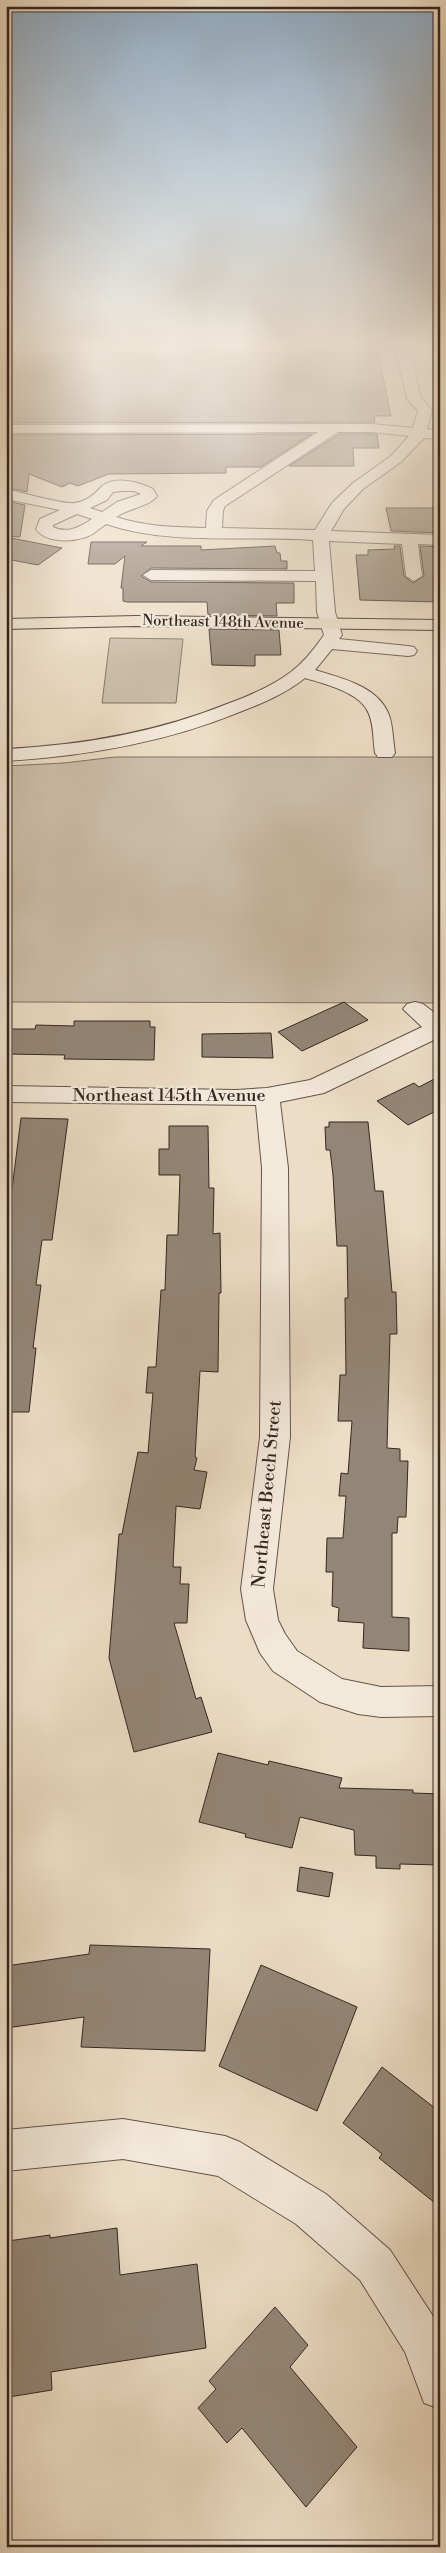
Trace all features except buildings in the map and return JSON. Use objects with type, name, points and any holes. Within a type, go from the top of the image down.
[{"type":"main road","name":"Northeast 148th Avenue","points":[[6,624],[129,621],[440,625]]},
{"type":"street","points":[[214,532],[215,511],[219,503],[279,464]]},
{"type":"street","points":[[6,755],[98,747],[185,727],[259,697],[303,672],[333,635],[326,612],[321,534],[338,506],[358,486],[389,464]]},
{"type":"street","points":[[137,486],[148,492],[149,496],[146,499],[123,505],[88,530],[73,535],[56,535],[44,529],[46,522],[75,508],[102,498],[108,489],[114,487],[137,486]]},
{"type":"street","points":[[6,494],[75,508],[105,519],[146,530],[321,534],[409,540],[440,540]]},
{"type":"street","points":[[409,540],[414,576]]},
{"type":"street","points":[[151,575],[324,576]]},
{"type":"street","points":[[327,643],[408,651]]},
{"type":"street","points":[[303,672],[352,689],[370,702],[378,714],[385,753]]},
{"type":"street","name":"Northeast 145th Avenue","points":[[6,1094],[236,1098],[268,1096],[324,1083],[439,1028],[416,1009]]},
{"type":"street","name":"Northeast Beech Street","points":[[268,1096],[275,1168],[275,1437],[257,1589],[262,1620],[272,1644],[285,1661],[332,1691],[358,1699],[381,1702],[440,1701]]},
{"type":"street","points":[[6,2151],[123,2139],[225,2157],[311,2209],[375,2265],[432,2336],[440,2387]]},
{"type":"shaded area","points":[[110,638],[183,639],[176,703],[102,703]]},
{"type":"shaded area","points":[[115,757],[440,757],[440,1003],[6,1002],[6,766],[64,763]]}]
